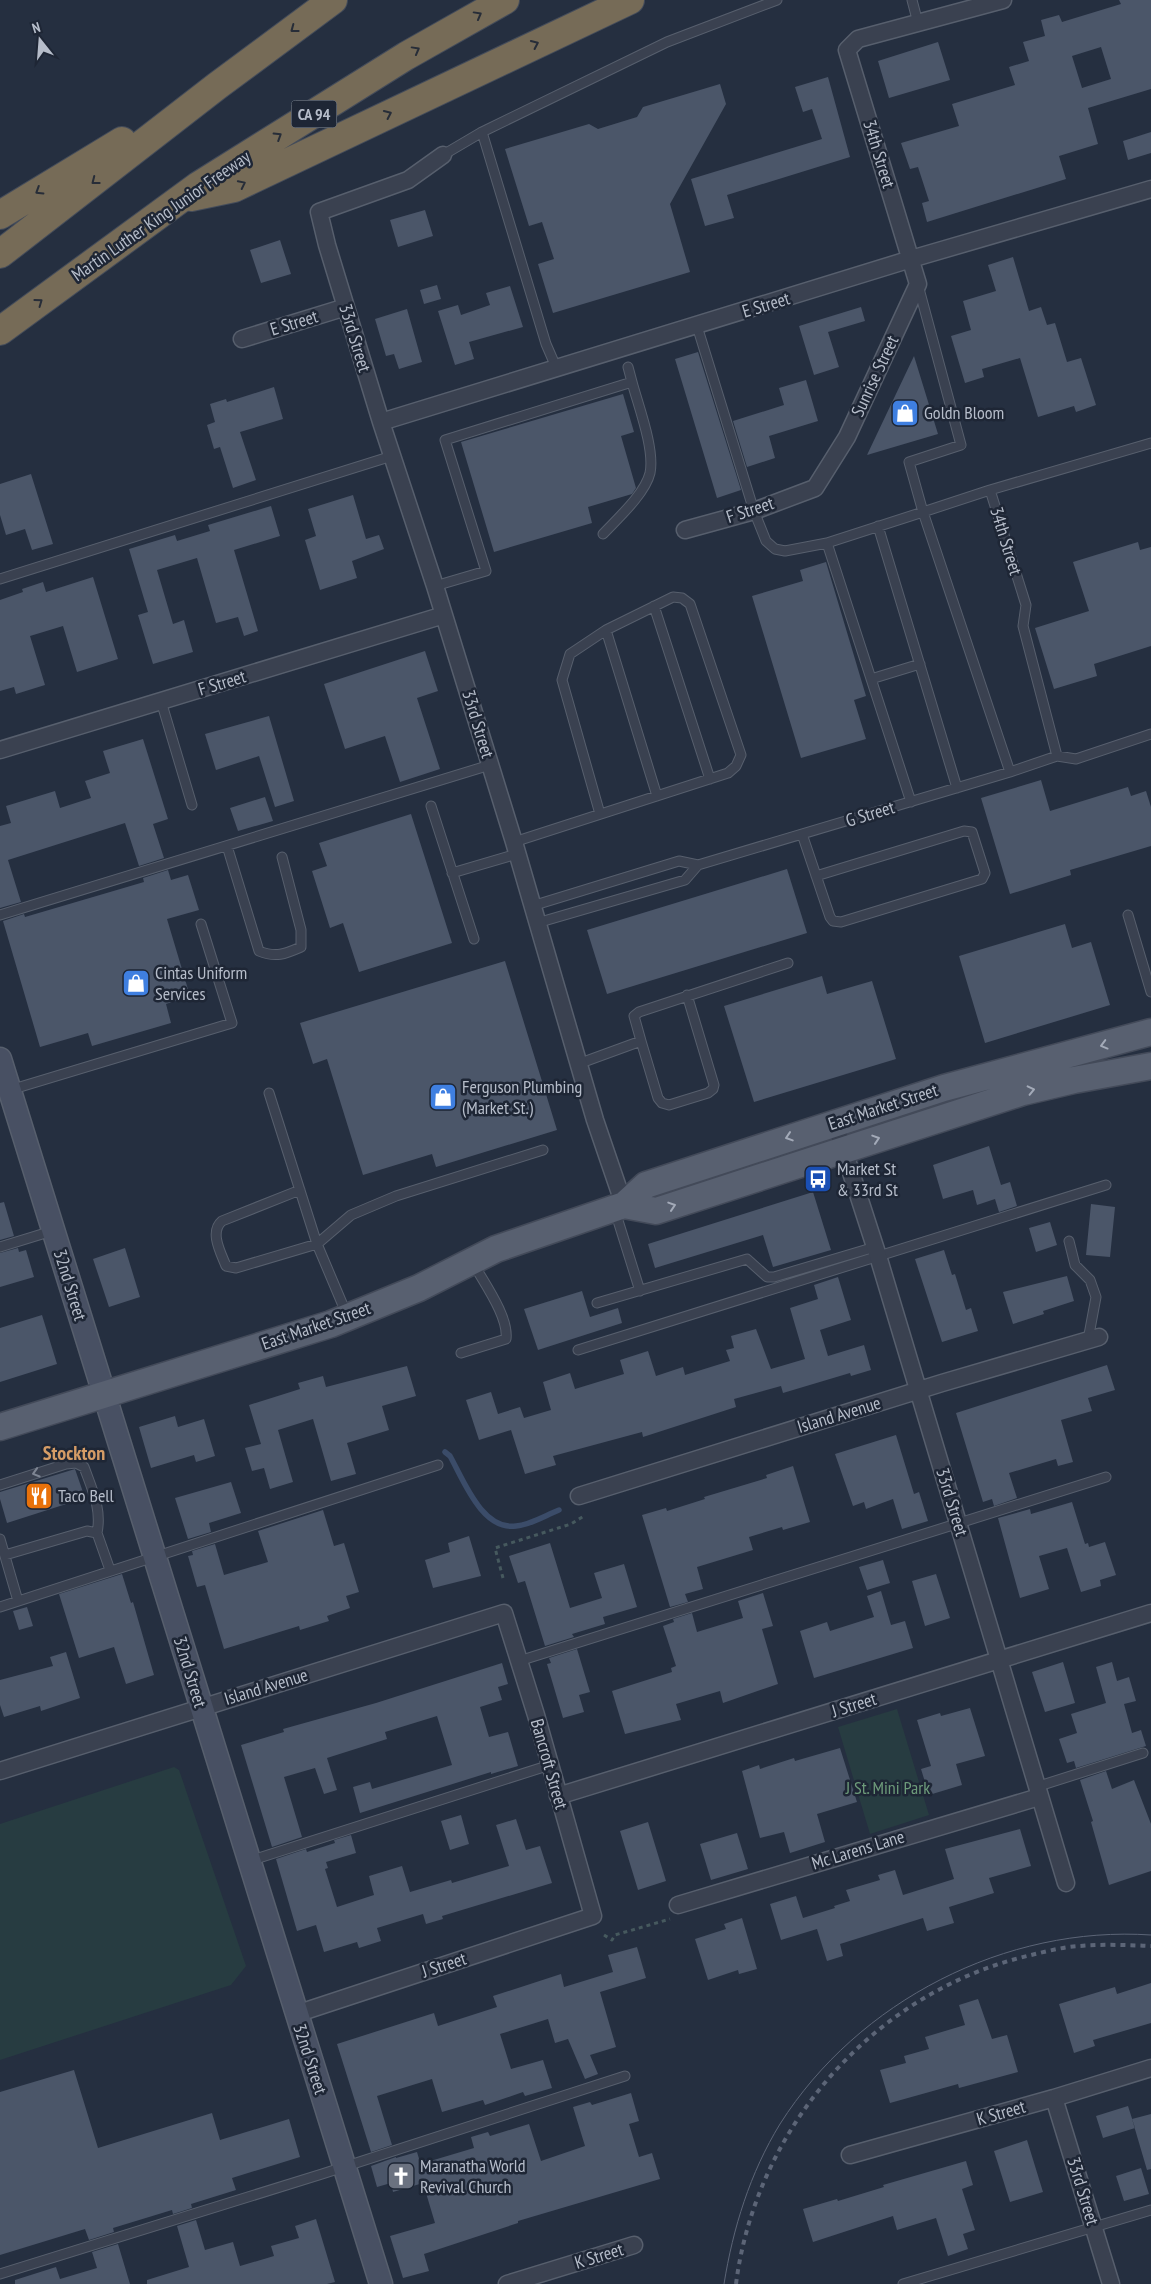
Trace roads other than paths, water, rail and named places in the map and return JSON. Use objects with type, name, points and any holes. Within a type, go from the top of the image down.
[{"type":"highway","points":[[0,254],[216,86],[333,0]]},
{"type":"highway","name":"Martin Luther King Junior Freeway","points":[[0,331],[178,200],[406,56],[505,0]]},
{"type":"highway","points":[[178,200],[234,188],[630,0]]},
{"type":"highway","points":[[0,215],[55,180],[216,86]]},
{"type":"main road","name":"East Market Street","points":[[0,1427],[282,1340],[348,1317],[419,1288],[496,1249],[619,1207],[646,1185],[944,1088],[1151,1032]]},
{"type":"main road","name":"East Market Street","points":[[619,1207],[656,1211],[1023,1092],[1074,1080],[1151,1066]]},
{"type":"main road","name":"32nd Street","points":[[4,1077],[381,2284]]},
{"type":"street","points":[[918,23],[1003,0]]},
{"type":"street","name":"34th Street","points":[[910,259],[847,50],[858,39],[918,23]]},
{"type":"street","name":"33rd Street","points":[[443,155],[408,180],[319,212],[381,422],[436,586],[516,848],[619,1207]]},
{"type":"street","name":"E Street","points":[[381,422],[910,259],[1151,189]]},
{"type":"street","points":[[910,259],[918,284]]},
{"type":"street","name":"Sunrise Street","points":[[815,488],[847,437],[918,284]]},
{"type":"street","name":"E Street","points":[[242,339],[346,307]]},
{"type":"street","name":"F Street","points":[[685,530],[754,511],[815,488]]},
{"type":"street","name":"F Street","points":[[0,750],[444,615]]},
{"type":"street","name":"33rd Street","points":[[835,1122],[877,1252],[1037,1792],[1066,1883]]},
{"type":"street","name":"Island Avenue","points":[[579,1496],[1094,1339]]},
{"type":"street","name":"Island Avenue","points":[[0,1771],[504,1613]]},
{"type":"street","name":"Bancroft Street","points":[[504,1613],[593,1916]]},
{"type":"street","name":"J Street","points":[[558,1796],[1151,1613]]},
{"type":"street","name":"Mc Larens Lane","points":[[677,1911],[1037,1792]]},
{"type":"street","name":"J Street","points":[[296,2014],[593,1916]]},
{"type":"street","name":"K Street","points":[[850,2156],[1054,2098],[1151,2068]]},
{"type":"street","name":"33rd Street","points":[[1054,2098],[1111,2284]]},
{"type":"street","name":"K Street","points":[[507,2284],[634,2245]]},
{"type":"lane","points":[[443,155],[482,132],[667,42],[777,0]]},
{"type":"lane","points":[[912,0],[918,23]]},
{"type":"lane","points":[[482,132],[546,344],[556,367]]},
{"type":"lane","points":[[918,284],[961,445],[909,462],[923,512],[1010,772]]},
{"type":"lane","name":"34th Street","points":[[697,326],[754,511],[766,541],[775,549],[795,550],[828,542],[990,490],[1026,605],[1023,626],[1057,756]]},
{"type":"lane","points":[[603,534],[636,498],[650,472],[647,436],[628,367]]},
{"type":"lane","points":[[436,586],[486,570],[445,440],[632,382]]},
{"type":"lane","points":[[990,490],[1151,443]]},
{"type":"lane","points":[[0,579],[392,456]]},
{"type":"lane","points":[[878,526],[957,788]]},
{"type":"lane","points":[[828,542],[911,802]]},
{"type":"lane","points":[[452,873],[600,814],[728,774],[736,766],[740,755],[690,604],[682,598],[673,597],[606,630],[570,654],[562,680],[600,814]]},
{"type":"lane","points":[[654,606],[710,779]]},
{"type":"lane","points":[[606,630],[656,796]]},
{"type":"lane","points":[[872,679],[920,664]]},
{"type":"lane","points":[[161,701],[192,805]]},
{"type":"lane","points":[[1057,756],[1076,760],[1151,734]]},
{"type":"lane","name":"G Street","points":[[537,923],[685,880],[698,866],[1042,763],[1057,756]]},
{"type":"lane","points":[[0,915],[490,765]]},
{"type":"lane","points":[[431,806],[474,939]]},
{"type":"lane","points":[[802,834],[816,876],[830,917],[833,921],[841,922],[982,879],[985,873],[972,832],[964,831],[816,876]]},
{"type":"lane","points":[[227,846],[259,951],[271,956],[301,947],[301,930],[282,857]]},
{"type":"lane","name":"G Street","points":[[532,906],[679,860],[698,866]]},
{"type":"lane","points":[[1128,914],[1151,992]]},
{"type":"lane","points":[[4,1077],[232,1023],[201,924]]},
{"type":"lane","points":[[687,995],[714,1085],[708,1094],[668,1105],[662,1103],[658,1098],[634,1016],[639,1012],[687,995],[788,963]]},
{"type":"lane","points":[[578,1064],[641,1041]]},
{"type":"lane","points":[[270,1092],[317,1244],[348,1317]]},
{"type":"lane","points":[[300,1190],[222,1221],[217,1225],[215,1233],[226,1266],[236,1268],[317,1244],[351,1215],[396,1196],[543,1150]]},
{"type":"lane","points":[[578,1350],[877,1252],[1106,1185]]},
{"type":"lane","points":[[619,1207],[640,1291]]},
{"type":"lane","points":[[0,1247],[53,1231]]},
{"type":"lane","points":[[1069,1240],[1075,1265],[1090,1280],[1096,1297],[1094,1339]]},
{"type":"lane","points":[[597,1303],[746,1260],[767,1277],[774,1277],[877,1252]]},
{"type":"lane","points":[[461,1353],[506,1339],[507,1332],[500,1313],[472,1261]]},
{"type":"lane","points":[[0,1485],[66,1464],[76,1463],[84,1467],[98,1507],[100,1521],[97,1533],[110,1570]]},
{"type":"lane","points":[[0,1606],[438,1465]]},
{"type":"lane","points":[[519,1661],[1106,1477]]},
{"type":"lane","points":[[5,1556],[87,1531],[97,1533]]},
{"type":"lane","points":[[0,1539],[18,1601]]},
{"type":"lane","points":[[1037,1792],[1143,1753]]},
{"type":"lane","points":[[249,1861],[550,1765]]},
{"type":"lane","points":[[0,2274],[625,2076]]},
{"type":"lane","points":[[903,2284],[1151,2210]]},
{"type":"waterway","points":[[445,1452],[450,1456],[475,1501],[493,1520],[504,1525],[516,1526],[532,1522],[559,1510]]},
{"type":"tram line","points":[[724,2284],[732,2242],[744,2201],[769,2143],[780,2124],[812,2080],[850,2041],[893,2008],[940,1980],[990,1958],[1043,1943],[1097,1935],[1151,1935]]},
{"type":"railway","points":[[736,2284],[748,2227],[768,2172],[796,2121],[831,2075],[873,2035],[919,2001],[971,1974],[1027,1956],[1079,1946],[1151,1946]]},
{"type":"place","name":"Goldn Bloom","points":[[905,413]]},
{"type":"place","name":"Cintas Uniform Services","points":[[136,983]]},
{"type":"place","name":"Ferguson Plumbing (Market St.)","points":[[443,1097]]},
{"type":"place","name":"Market St & 33rd St","points":[[818,1179]]},
{"type":"place","name":"Taco Bell","points":[[39,1496]]},
{"type":"place","name":"Maranatha World Revival Church","points":[[401,2176]]},
{"type":"district","name":"Stockton","points":[[74,1453]]},
{"type":"park label","name":"J St. Mini Park","points":[[888,1788]]}]
